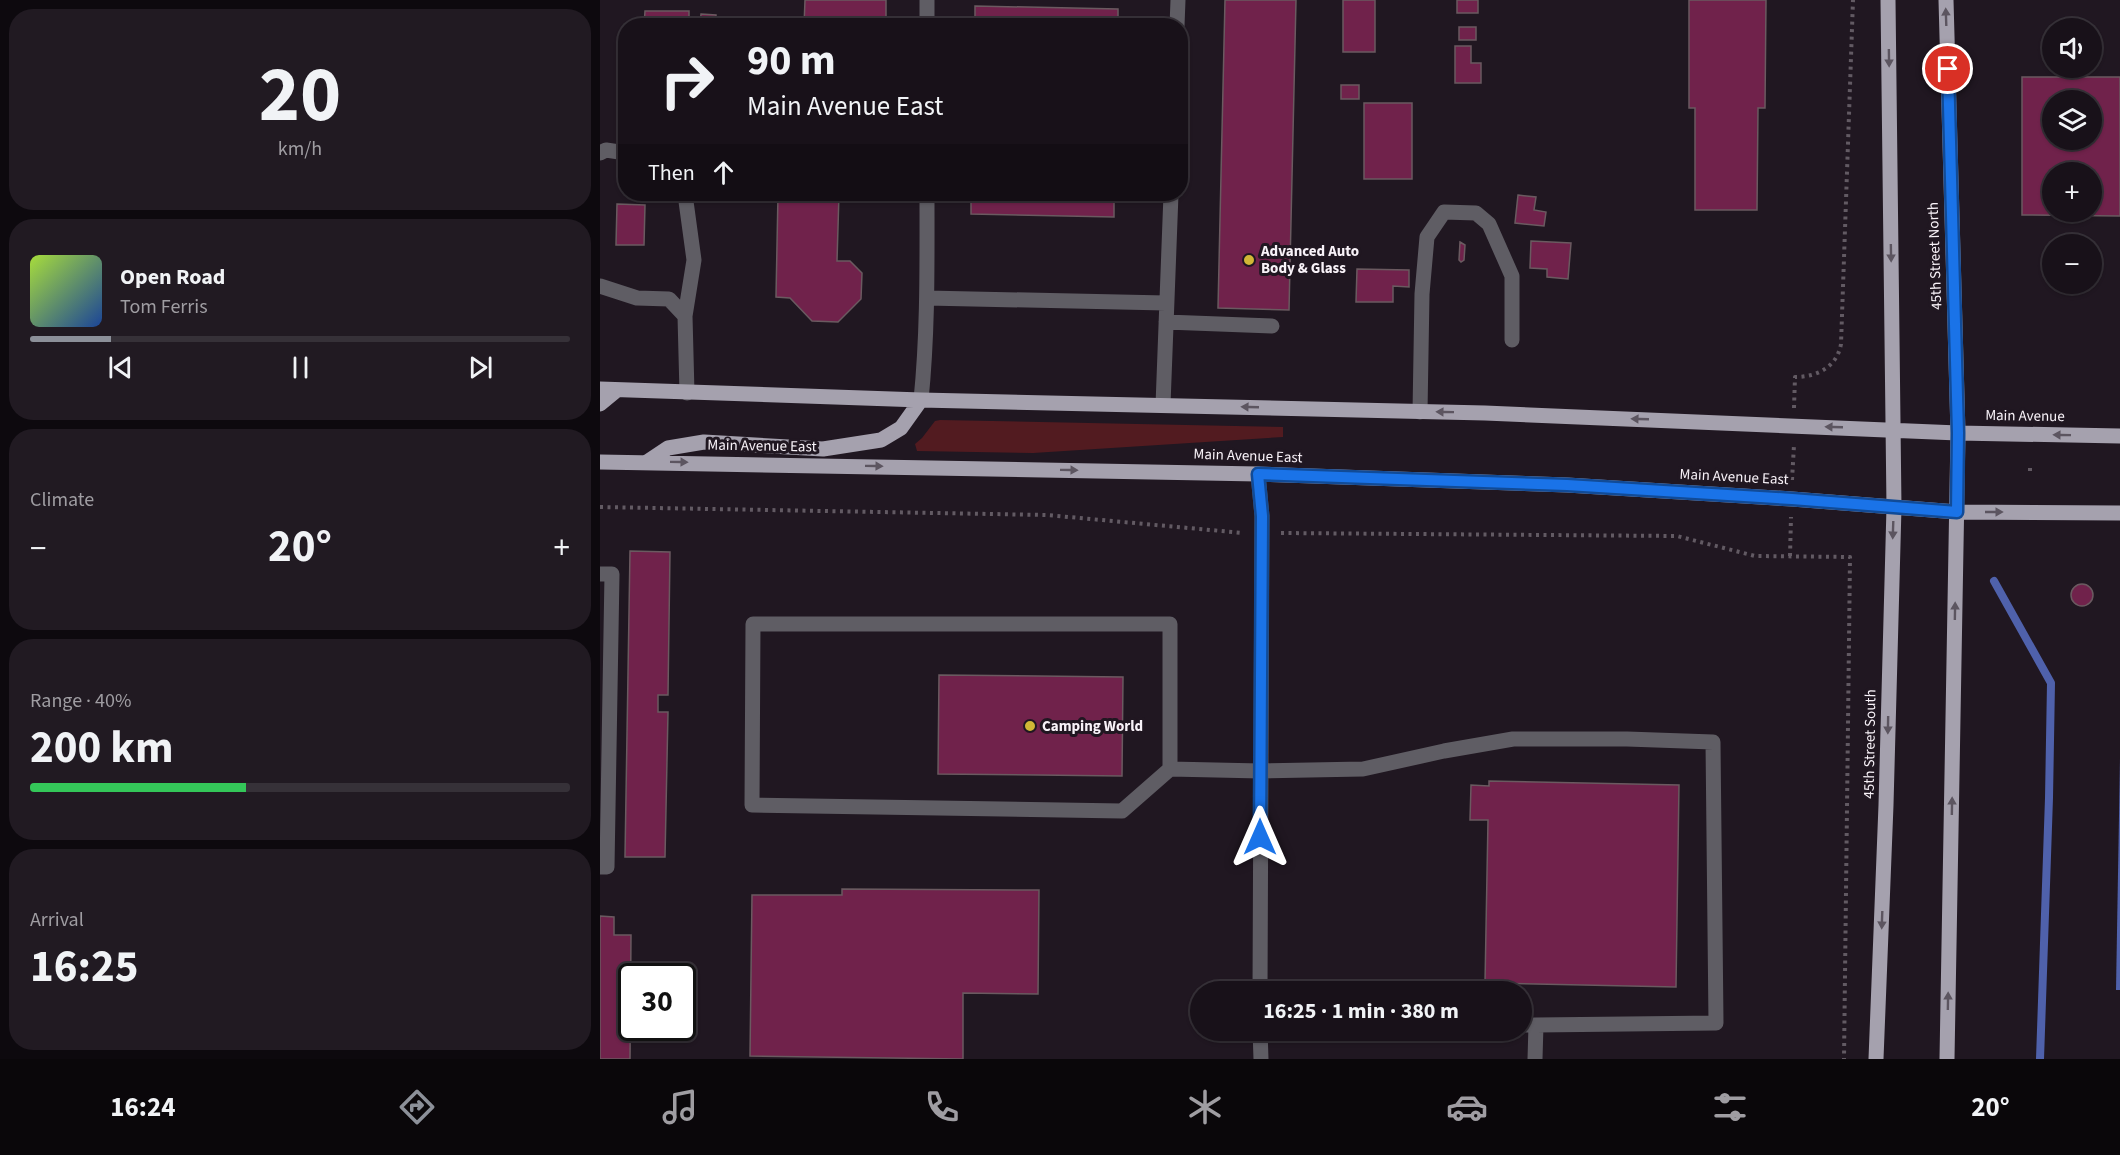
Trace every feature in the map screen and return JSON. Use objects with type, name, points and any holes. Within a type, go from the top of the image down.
[{"type":"main road","points":[[600,389],[921,400],[1420,412],[1893,429],[1888,0]]},
{"type":"main road","name":"45th Street North","points":[[1946,0],[1958,433],[1957,512]]},
{"type":"main road","points":[[600,404],[617,390]]},
{"type":"main road","points":[[647,462],[668,448],[704,442],[823,449],[881,441],[901,428],[921,400]]},
{"type":"main road","name":"Main Avenue","points":[[1893,429],[1958,433],[2120,436]]},
{"type":"main road","name":"45th Street South","points":[[1876,1059],[1886,805],[1894,507],[1893,429]]},
{"type":"main road","name":"Main Avenue East","points":[[600,462],[1258,474],[1567,485],[1894,507]]},
{"type":"main road","points":[[1894,507],[1957,512],[2120,513]]},
{"type":"main road","points":[[1947,1059],[1957,512]]},
{"type":"street","points":[[927,0],[927,18]]},
{"type":"street","points":[[1177,18],[1178,0]]},
{"type":"street","points":[[600,153],[606,150],[618,152]]},
{"type":"street","points":[[686,201],[693,260],[685,316],[687,393]]},
{"type":"street","points":[[921,400],[927,298],[927,201]]},
{"type":"street","points":[[1163,405],[1171,201]]},
{"type":"street","points":[[1420,412],[1422,294],[1427,237],[1443,212],[1476,213],[1488,224],[1512,276],[1512,340]]},
{"type":"street","points":[[600,286],[637,298],[669,299],[685,316]]},
{"type":"street","points":[[927,298],[1167,303]]},
{"type":"street","points":[[1166,322],[1272,326]]},
{"type":"street","points":[[1258,474],[1262,516],[1260,981]]},
{"type":"street","points":[[600,573],[612,574],[607,867],[600,867]]},
{"type":"street","points":[[1170,769],[1170,624],[753,624],[752,805],[1122,811],[1170,769],[1261,771],[1363,769],[1443,751],[1513,739],[1713,742],[1716,1023],[1532,1025]]},
{"type":"street","points":[[1261,1041],[1262,1059]]},
{"type":"street","points":[[1531,1041],[1535,1059]]},
{"type":"path","points":[[1795,391],[1795,378],[1822,372],[1840,352],[1852,0]]},
{"type":"path","points":[[600,507],[1047,515],[1241,533]]},
{"type":"path","points":[[1790,532],[1790,556]]},
{"type":"path","points":[[1289,533],[1677,536],[1755,556],[1850,557],[1844,1059]]},
{"type":"shaded area","points":[[935,421],[1283,427],[1283,437],[1033,453],[917,451],[915,444]]},
{"type":"water","points":[[2120,758],[2120,990],[2116,990]]},
{"type":"building","points":[[805,0],[886,0],[886,18],[804,18]]},
{"type":"building","points":[[1225,0],[1296,0],[1289,310],[1218,308]]},
{"type":"building","points":[[1343,0],[1375,0],[1375,52],[1343,52]]},
{"type":"building","points":[[1457,0],[1478,0],[1478,13],[1457,13]]},
{"type":"building","points":[[1689,0],[1766,0],[1765,108],[1758,108],[1757,210],[1695,210],[1695,108],[1689,108]]},
{"type":"building","points":[[975,6],[1118,9],[1118,18],[975,18]]},
{"type":"building","points":[[645,11],[689,11],[689,18],[645,18]]},
{"type":"building","points":[[701,14],[716,15],[716,18],[701,18]]},
{"type":"building","points":[[1459,27],[1476,27],[1476,40],[1459,40]]},
{"type":"building","points":[[1455,46],[1471,46],[1471,63],[1481,63],[1481,83],[1455,83]]},
{"type":"building","points":[[2022,77],[2120,77],[2120,216],[2102,216],[2102,162],[2042,162],[2042,215],[2022,215]]},
{"type":"building","points":[[1341,85],[1359,85],[1359,99],[1341,99]]},
{"type":"building","points":[[1364,103],[1412,103],[1412,179],[1364,179]]},
{"type":"building","points":[[1518,195],[1536,197],[1534,210],[1546,212],[1544,226],[1515,223]]},
{"type":"building","points":[[778,201],[839,201],[837,261],[850,261],[862,273],[861,299],[838,322],[812,321],[790,298],[776,297]]},
{"type":"building","points":[[971,201],[1114,201],[1114,217],[971,214]]},
{"type":"building","points":[[617,204],[645,205],[644,245],[616,245]]},
{"type":"building","points":[[1531,241],[1571,243],[1568,279],[1547,277],[1547,269],[1530,268]]},
{"type":"building","points":[[1460,242],[1465,245],[1464,260],[1461,262],[1459,260]]},
{"type":"building","points":[[1357,269],[1409,270],[1409,287],[1393,286],[1393,302],[1356,302]]},
{"type":"building","points":[[630,551],[670,552],[668,695],[658,695],[658,712],[668,712],[665,857],[625,857]]},
{"type":"building","points":[[2078,584],[2086,584],[2093,591],[2093,599],[2086,606],[2078,606],[2071,599],[2071,591]]},
{"type":"building","name":"Camping World","points":[[939,675],[1123,677],[1122,776],[938,774]]},
{"type":"building","points":[[1489,781],[1679,785],[1676,987],[1485,981],[1488,820],[1470,820],[1471,785],[1489,786]]},
{"type":"building","points":[[842,889],[1039,890],[1038,994],[963,993],[963,1059],[750,1056],[752,895],[842,895]]},
{"type":"building","points":[[600,916],[614,917],[614,935],[631,935],[631,963],[618,963],[618,1041],[630,1041],[630,1059],[600,1059]]},
{"type":"waterway","points":[[1994,581],[2051,683],[2040,1059]]},
{"type":"place","name":"Advanced Auto Body & Glass","points":[[1249,260]]},
{"type":"place","name":"Camping World","points":[[1030,726]]},
{"type":"route","points":[[1260,837],[1262,516],[1258,474],[1567,485],[1957,512],[1958,433],[1948,69]]}]
